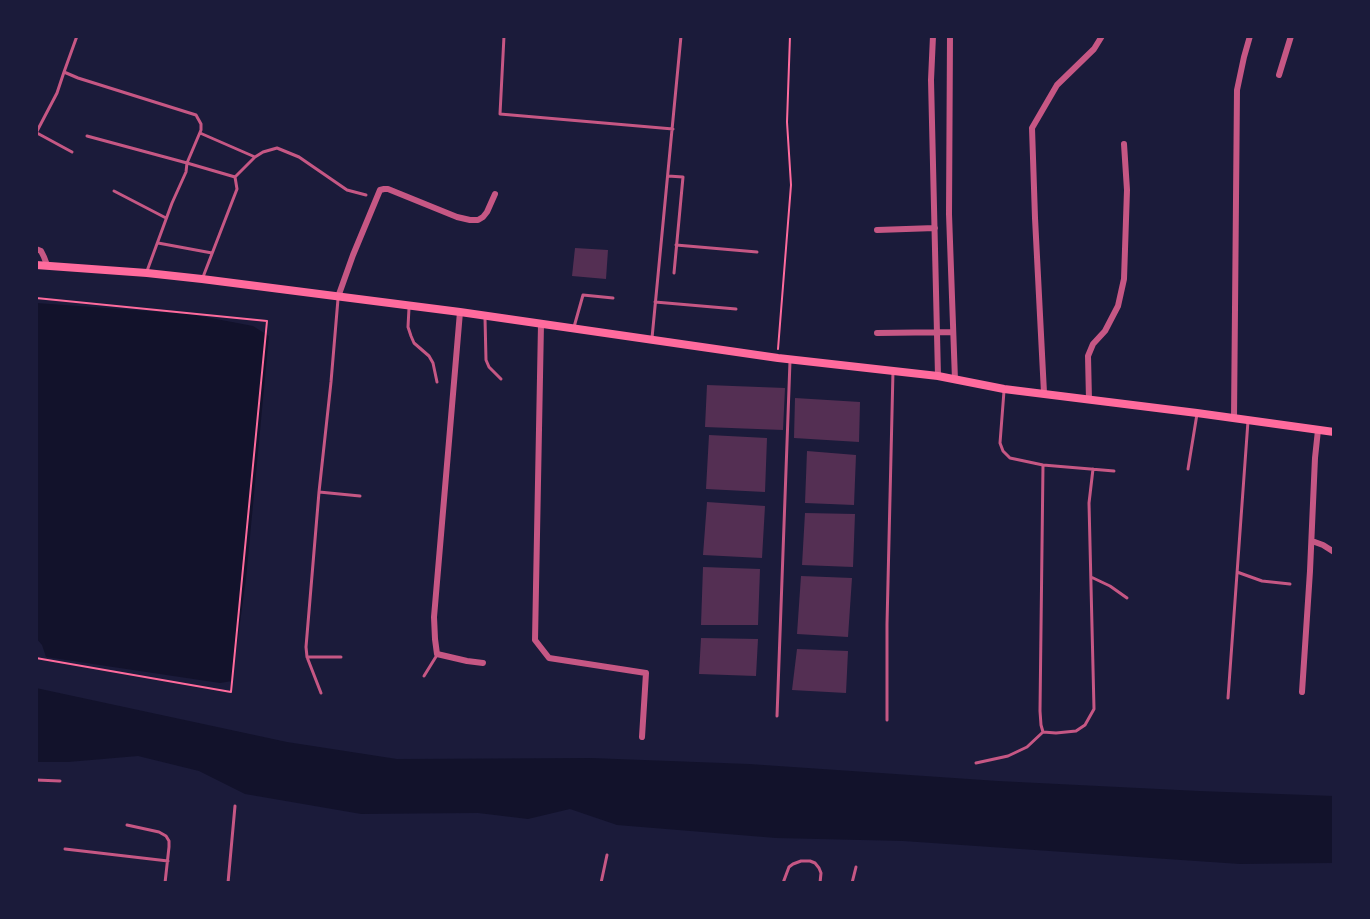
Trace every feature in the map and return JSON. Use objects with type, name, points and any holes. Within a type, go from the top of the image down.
[{"type":"main road","points":[[36,265],[202,279],[460,312],[778,358],[938,376],[1004,389],[1334,432]]},
{"type":"street","points":[[933,36],[931,81],[938,376]]},
{"type":"street","points":[[950,36],[949,214],[955,380]]},
{"type":"street","points":[[1044,393],[1032,128],[1056,85],[1094,49],[1102,36]]},
{"type":"street","points":[[1234,418],[1237,90],[1250,36]]},
{"type":"street","points":[[1279,75],[1291,36]]},
{"type":"street","points":[[1089,400],[1088,356],[1093,344],[1105,331],[1118,306],[1124,279],[1127,190],[1124,144]]},
{"type":"street","points":[[338,297],[380,190],[388,189],[470,220],[483,217],[495,194]]},
{"type":"street","points":[[877,230],[935,228]]},
{"type":"street","points":[[36,249],[41,251],[46,265]]},
{"type":"street","points":[[460,312],[434,616],[435,639],[438,654],[483,663]]},
{"type":"street","points":[[541,324],[535,640],[549,658],[645,673],[642,737]]},
{"type":"street","points":[[877,333],[953,332]]},
{"type":"street","points":[[1302,692],[1318,430]]},
{"type":"street","points":[[1312,540],[1334,552]]},
{"type":"lane","points":[[72,152],[36,133],[57,93],[77,36]]},
{"type":"lane","points":[[504,36],[500,114],[672,129]]},
{"type":"lane","points":[[652,340],[681,36]]},
{"type":"lane","points":[[64,72],[196,115],[201,124],[186,172],[147,273]]},
{"type":"lane","points":[[200,133],[255,157]]},
{"type":"lane","points":[[87,136],[235,177]]},
{"type":"lane","points":[[235,177],[255,157],[277,148],[299,157],[347,189],[366,195]]},
{"type":"lane","points":[[668,176],[683,177],[674,273]]},
{"type":"lane","points":[[202,279],[237,189],[235,177]]},
{"type":"lane","points":[[114,191],[167,218]]},
{"type":"lane","points":[[158,243],[212,253]]},
{"type":"lane","points":[[676,245],[757,252]]},
{"type":"lane","points":[[574,328],[583,296],[613,298]]},
{"type":"lane","points":[[321,693],[307,657],[306,647],[338,297]]},
{"type":"lane","points":[[655,302],[736,309]]},
{"type":"lane","points":[[409,306],[408,327],[411,336],[414,343],[429,356],[433,363],[437,382]]},
{"type":"lane","points":[[485,316],[486,360],[489,367],[501,379]]},
{"type":"lane","points":[[777,716],[790,359]]},
{"type":"lane","points":[[887,720],[893,371]]},
{"type":"lane","points":[[1004,389],[1000,444],[1010,458],[1043,465],[1114,471]]},
{"type":"lane","points":[[1188,469],[1197,413]]},
{"type":"lane","points":[[1228,698],[1248,420]]},
{"type":"lane","points":[[1043,465],[1041,711],[1043,732]]},
{"type":"lane","points":[[976,763],[1008,756],[1027,747],[1043,732],[1076,731],[1085,725],[1094,709],[1089,503],[1093,469]]},
{"type":"lane","points":[[319,492],[360,496]]},
{"type":"lane","points":[[1237,572],[1262,581],[1290,584]]},
{"type":"lane","points":[[1091,577],[1127,598]]},
{"type":"lane","points":[[424,676],[438,654]]},
{"type":"lane","points":[[307,657],[341,657]]},
{"type":"lane","points":[[36,780],[60,781]]},
{"type":"lane","points":[[228,883],[235,806]]},
{"type":"lane","points":[[127,825],[159,832],[166,836],[169,847],[165,883]]},
{"type":"lane","points":[[65,849],[168,861]]},
{"type":"lane","points":[[601,883],[607,855]]},
{"type":"lane","points":[[783,883],[789,867],[801,861],[815,863],[821,873],[820,883]]},
{"type":"lane","points":[[852,883],[856,867]]},
{"type":"path","points":[[778,358],[791,185],[787,122],[790,36]]},
{"type":"path","points":[[36,297],[267,321],[231,692],[36,658]]},
{"type":"shaded area","points":[[36,303],[190,314],[253,326],[269,336],[246,579],[232,681],[220,683],[46,657],[42,645],[36,638]]},
{"type":"shaded area","points":[[36,688],[287,742],[397,759],[591,758],[749,764],[998,781],[1334,796],[1334,863],[1240,864],[903,841],[776,838],[617,825],[570,809],[528,819],[478,813],[361,814],[245,794],[199,771],[138,756],[68,762],[36,762]]},
{"type":"building","points":[[575,248],[608,250],[606,279],[572,276]]},
{"type":"building","points":[[707,385],[785,388],[783,430],[705,427]]},
{"type":"building","points":[[795,398],[860,402],[859,442],[794,438]]},
{"type":"building","points":[[709,435],[767,438],[765,492],[706,489]]},
{"type":"building","points":[[807,451],[856,455],[854,505],[805,503]]},
{"type":"building","points":[[707,502],[765,506],[762,558],[703,555]]},
{"type":"building","points":[[805,513],[855,514],[853,567],[802,565]]},
{"type":"building","points":[[703,567],[760,569],[758,625],[701,625]]},
{"type":"building","points":[[801,576],[852,578],[848,637],[797,634]]},
{"type":"building","points":[[701,638],[758,639],[756,676],[699,674]]},
{"type":"building","points":[[797,649],[848,651],[846,693],[792,690]]}]
